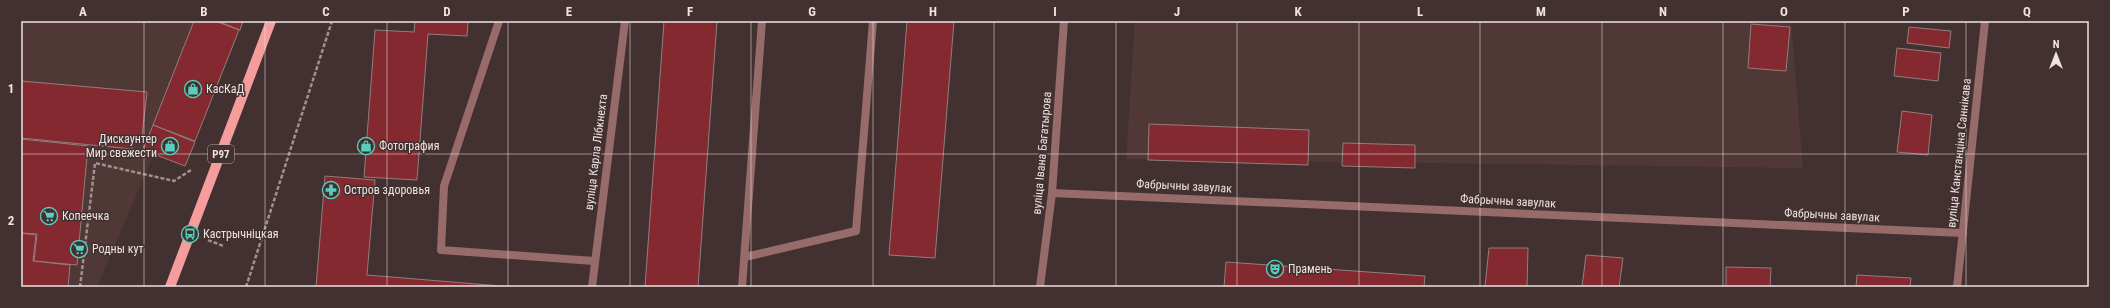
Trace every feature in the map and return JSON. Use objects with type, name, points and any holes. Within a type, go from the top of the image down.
[{"type":"main road","name":"Р97","points":[[170,287],[272,21]]},
{"type":"street","points":[[499,21],[444,186],[441,250],[594,261]]},
{"type":"street","name":"вуліца Карла Лібкнехта","points":[[592,287],[594,261],[625,21]]},
{"type":"street","points":[[742,287],[762,21]]},
{"type":"street","points":[[745,257],[856,231],[873,21]]},
{"type":"street","name":"вуліца Івана Багатырова","points":[[1040,287],[1052,193],[1064,21]]},
{"type":"street","name":"вуліца Канстанціна Саннікава","points":[[1957,287],[1985,21]]},
{"type":"street","name":"Фабрычны завулак","points":[[1052,193],[1963,233]]},
{"type":"path","points":[[246,287],[332,21]]},
{"type":"path","points":[[80,287],[95,163],[174,181],[190,172],[193,165]]},
{"type":"shaded area","points":[[21,21],[211,21],[97,287],[21,287]]},
{"type":"shaded area","points":[[1135,21],[1791,21],[1803,168],[1126,159]]},
{"type":"building","points":[[194,21],[215,21],[239,30],[195,141],[153,125]]},
{"type":"building","points":[[217,21],[243,21],[240,30]]},
{"type":"building","points":[[415,21],[468,21],[467,36],[428,34],[417,180],[364,177],[375,30],[414,32]]},
{"type":"building","points":[[664,21],[717,21],[698,287],[645,287]]},
{"type":"building","points":[[907,21],[954,21],[935,258],[889,255]]},
{"type":"building","points":[[1751,24],[1790,27],[1786,71],[1748,68]]},
{"type":"building","points":[[1909,27],[1951,31],[1949,48],[1907,43]]},
{"type":"building","points":[[1897,48],[1941,53],[1938,81],[1894,76]]},
{"type":"building","points":[[21,81],[147,92],[142,136],[133,135],[132,149],[21,138]]},
{"type":"building","points":[[1902,111],[1932,115],[1928,155],[1897,152]]},
{"type":"building","points":[[1149,124],[1309,130],[1308,165],[1148,160]]},
{"type":"building","points":[[153,125],[195,142],[185,166],[143,150]]},
{"type":"building","points":[[21,139],[88,146],[77,265],[34,261],[37,234],[21,233]]},
{"type":"building","points":[[1343,143],[1415,145],[1415,168],[1342,166]]},
{"type":"building","points":[[325,176],[375,180],[367,275],[513,287],[316,287]]},
{"type":"building","points":[[21,233],[36,235],[33,261],[70,265],[68,287],[21,287]]},
{"type":"building","points":[[1489,248],[1528,248],[1527,287],[1485,287]]},
{"type":"building","points":[[1586,255],[1623,258],[1619,287],[1582,287]]},
{"type":"building","name":"Прамень","points":[[1226,262],[1425,276],[1424,287],[1224,287]]},
{"type":"building","points":[[1726,267],[1771,268],[1770,287],[1726,287]]},
{"type":"building","points":[[1857,275],[1911,278],[1910,287],[1856,287]]},
{"type":"place","name":"КасКаД","points":[[193,89]]},
{"type":"place","name":"Дискаунтер Мир свежести","points":[[170,146]]},
{"type":"place","name":"Фотография","points":[[366,146]]},
{"type":"place","name":"Остров здоровья","points":[[331,190]]},
{"type":"place","name":"Копеечка","points":[[49,216]]},
{"type":"place","name":"Кастрычніцкая","points":[[190,234]]},
{"type":"place","name":"Родны кут","points":[[79,249]]},
{"type":"place","name":"Прамень","points":[[1275,269]]}]
